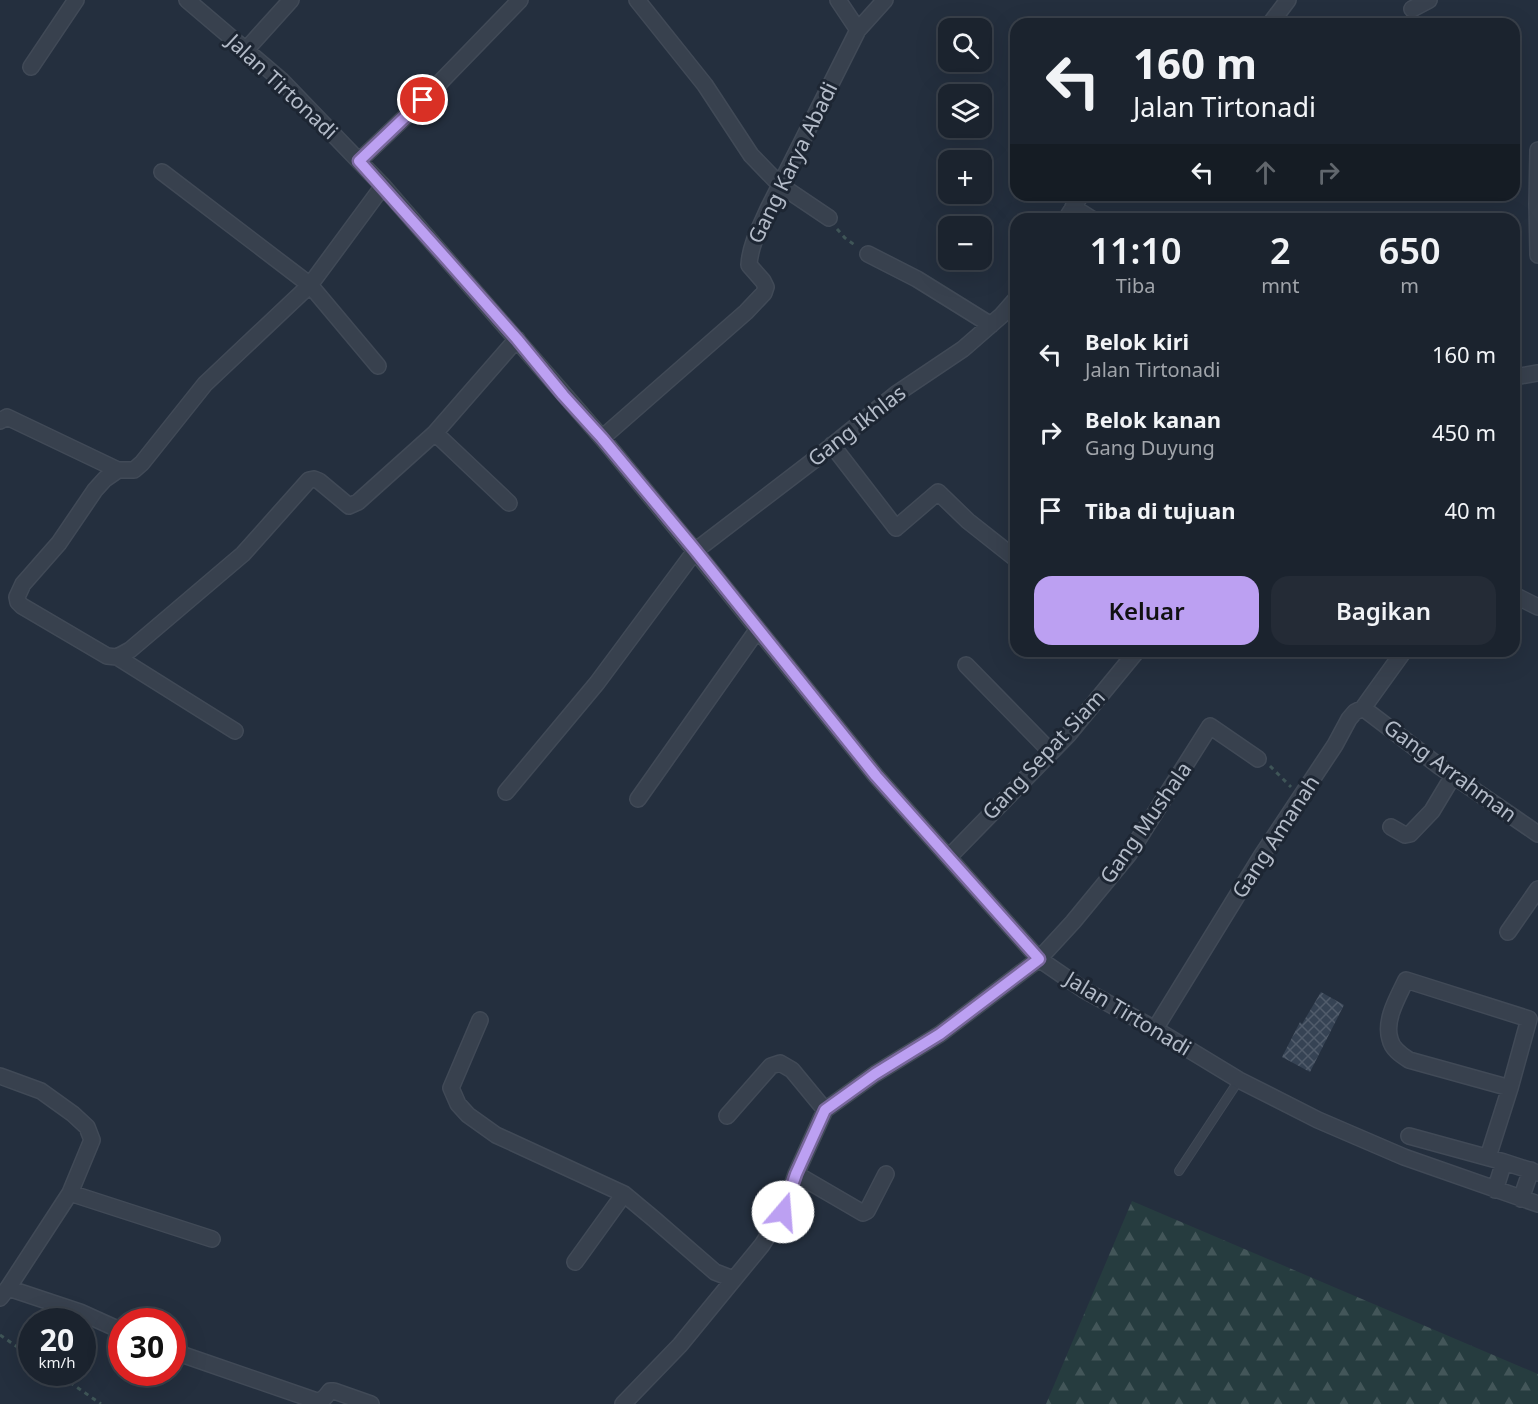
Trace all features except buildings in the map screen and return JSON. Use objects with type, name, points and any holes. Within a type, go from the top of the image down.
[{"type":"street","points":[[31,67],[76,0]]},
{"type":"street","name":"Jalan Tirtonadi","points":[[187,0],[281,80],[383,186],[602,438],[876,776],[1039,959],[1084,990],[1155,1029],[1239,1080],[1318,1120],[1404,1157],[1538,1204]]},
{"type":"street","points":[[245,51],[291,0]]},
{"type":"street","points":[[359,161],[423,100],[520,0]]},
{"type":"street","points":[[637,0],[705,85],[751,155],[780,186],[829,218]]},
{"type":"street","points":[[838,0],[858,30]]},
{"type":"street","name":"Gang Karya Abadi","points":[[602,438],[746,312],[764,293],[766,287],[764,281],[749,265],[750,255],[769,207],[858,30],[885,0]]},
{"type":"street","points":[[1274,18],[1288,0]]},
{"type":"street","points":[[1412,9],[1429,0]]},
{"type":"street","points":[[1538,150],[1538,255]]},
{"type":"street","points":[[162,172],[310,285],[378,366]]},
{"type":"street","points":[[0,421],[8,417],[118,470],[135,470],[205,384],[310,285],[383,186]]},
{"type":"street","points":[[868,254],[917,279],[991,325]]},
{"type":"street","name":"Gang Ikhlas","points":[[506,792],[597,683],[695,550],[896,394],[963,350],[1010,305]]},
{"type":"street","points":[[117,657],[130,651],[243,554],[309,480],[314,478],[349,506],[354,505],[435,433],[517,339]]},
{"type":"street","points":[[1520,376],[1538,373]]},
{"type":"street","points":[[435,433],[509,504]]},
{"type":"street","points":[[832,445],[896,528],[938,492],[968,521],[1010,554]]},
{"type":"street","points":[[118,470],[95,490],[59,543],[23,584],[17,597],[18,602],[107,656],[117,657],[235,731]]},
{"type":"street","points":[[1520,598],[1538,607]]},
{"type":"street","points":[[638,799],[758,628]]},
{"type":"street","name":"Gang Sepat Siam","points":[[949,857],[1068,735],[1132,657]]},
{"type":"street","name":"Gang Amanah","points":[[1155,1029],[1257,864],[1335,745],[1349,719],[1363,708],[1400,657]]},
{"type":"street","points":[[966,665],[1051,752]]},
{"type":"street","name":"Gang Arrahman","points":[[1363,708],[1453,776],[1538,834]]},
{"type":"street","name":"Gang Mushala","points":[[1039,959],[1129,854],[1210,726],[1258,759]]},
{"type":"street","points":[[1391,828],[1405,835],[1410,834],[1432,811],[1453,776]]},
{"type":"street","points":[[1508,932],[1538,889]]},
{"type":"street","points":[[623,1404],[680,1345],[762,1245],[783,1212],[796,1174],[825,1110],[875,1074],[940,1034],[1039,959]]},
{"type":"street","points":[[1488,1157],[1510,1089],[1533,1014],[1406,980],[1393,1008],[1388,1027],[1390,1041],[1398,1053],[1409,1060],[1510,1089]]},
{"type":"street","points":[[480,1020],[451,1088],[458,1104],[468,1116],[496,1135],[624,1194],[716,1272],[734,1279]]},
{"type":"street","points":[[726,1116],[771,1066],[780,1063],[792,1070],[825,1110]]},
{"type":"street","points":[[0,1076],[41,1091],[74,1114],[87,1127],[92,1140],[70,1193],[4,1293],[80,1312],[108,1325]]},
{"type":"street","points":[[1409,1136],[1534,1172],[1521,1199]]},
{"type":"street","points":[[1495,1190],[1504,1162]]},
{"type":"street","points":[[796,1174],[863,1214],[867,1211],[886,1174]]},
{"type":"street","points":[[70,1193],[212,1239]]},
{"type":"street","points":[[575,1262],[624,1194]]},
{"type":"street","points":[[186,1356],[317,1401],[330,1391],[334,1391],[371,1404]]},
{"type":"lane","points":[[1179,1171],[1239,1080]]},
{"type":"path","points":[[829,218],[845,238],[868,254]]},
{"type":"path","points":[[1258,759],[1283,778],[1300,797]]},
{"type":"path","points":[[0,1335],[18,1347]]},
{"type":"path","points":[[75,1386],[101,1404]]},
{"type":"green space","points":[[1132,1201],[1538,1374],[1538,1404],[1046,1404]]},
{"type":"route","points":[[423,100],[359,161],[602,438],[876,776],[1039,959],[940,1034],[875,1074],[825,1110],[796,1174],[783,1212]]}]
